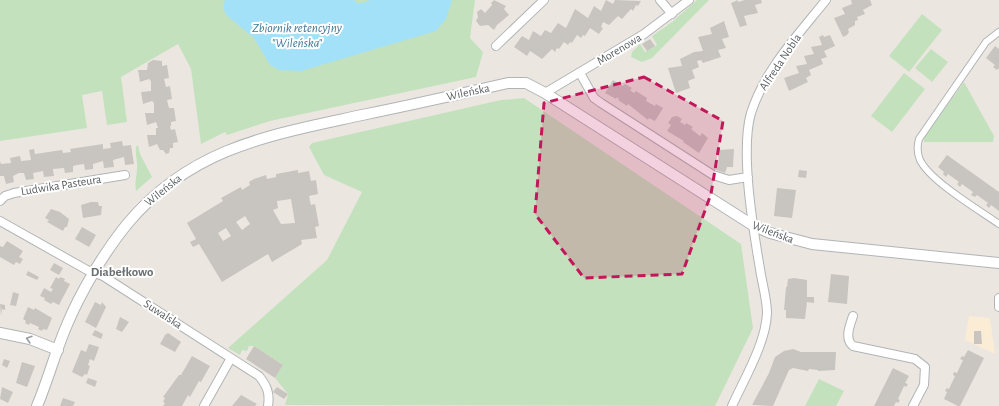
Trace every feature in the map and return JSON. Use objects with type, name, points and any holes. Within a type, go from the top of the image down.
[{"type":"street","points":[[496,46],[544,0]]},
{"type":"street","points":[[660,0],[672,14]]},
{"type":"street","name":"Morenowa","points":[[546,93],[644,34],[689,0]]},
{"type":"street","name":"Alfreda Nobla","points":[[732,406],[757,351],[765,331],[766,322],[766,308],[748,177],[748,132],[751,114],[759,91],[776,63],[826,0]]},
{"type":"street","points":[[999,32],[986,42],[972,61],[919,139],[917,147],[920,162],[927,171],[999,224]]},
{"type":"street","points":[[580,73],[594,98],[713,176],[729,180],[748,177]]},
{"type":"street","name":"Wileńska","points":[[36,406],[77,305],[95,273],[127,224],[145,204],[165,186],[192,168],[224,151],[266,137],[508,83],[526,83],[546,93],[754,226],[770,233],[812,244],[999,263]]},
{"type":"street","name":"Ludwika Pasteura","points":[[0,201],[5,196],[14,193],[125,175]]},
{"type":"street","points":[[0,221],[87,270],[95,273]]},
{"type":"street","name":"Suwalska","points":[[95,273],[103,276],[259,376],[267,386],[269,396],[268,406]]},
{"type":"street","points":[[999,298],[999,307]]},
{"type":"street","points":[[853,316],[849,341],[853,346],[915,359],[925,367],[924,385],[914,406]]},
{"type":"street","points":[[0,333],[30,339],[58,350]]},
{"type":"street","points":[[204,406],[231,358]]},
{"type":"highlighted area","points":[[644,77],[723,121],[711,194],[682,274],[584,278],[535,214],[544,103]]},
{"type":"shaded area","points":[[969,316],[990,318],[995,354],[965,340]]},
{"type":"green space","points":[[0,0],[475,0],[470,38],[483,52],[476,77],[270,121],[227,135],[225,132],[201,144],[191,69],[178,44],[121,77],[127,122],[107,125],[102,91],[82,95],[87,128],[0,141]]},
{"type":"green space","points":[[697,0],[709,0],[652,58],[642,62],[631,57],[632,52],[640,44],[645,52],[657,45],[652,36],[672,22]]},
{"type":"green space","points":[[922,14],[942,30],[909,72],[889,56]]},
{"type":"green space","points":[[931,49],[948,62],[932,82],[915,68]]},
{"type":"green space","points":[[904,73],[925,89],[892,132],[871,116]]},
{"type":"green space","points":[[964,82],[994,136],[993,142],[924,142],[924,137]]},
{"type":"green space","points":[[524,98],[741,244],[753,328],[715,406],[285,405],[288,394],[275,378],[283,365],[254,346],[249,346],[247,351],[242,350],[240,355],[228,348],[327,260],[362,192],[324,175],[309,147],[312,143],[501,100]]},
{"type":"green space","points":[[138,145],[140,154],[152,177],[136,191],[136,147]]},
{"type":"green space","points":[[819,379],[844,391],[836,406],[805,406]]},
{"type":"water","name":"Zbiornik retencyjny \"Wileńska\"","points":[[225,0],[354,0],[358,4],[371,0],[452,0],[446,19],[436,31],[301,71],[279,70],[270,65],[254,38],[226,15],[223,6]]},
{"type":"building","points":[[494,0],[506,6],[504,9],[509,15],[497,25],[494,30],[488,25],[480,26],[476,21],[478,17],[477,12],[481,9],[485,13],[492,5],[491,3]]},
{"type":"building","points":[[606,0],[613,4],[615,0],[641,1],[638,6],[636,5],[633,11],[631,9],[622,19],[618,16],[609,25],[603,22],[601,27],[603,28],[599,34],[590,28],[585,36],[583,35],[581,38],[577,35],[572,43],[570,42],[568,45],[564,42],[559,49],[557,48],[555,52],[552,49],[542,59],[530,51],[527,56],[514,47],[522,36],[529,40],[533,31],[541,36],[545,30],[551,33],[558,23],[566,28],[575,9],[588,18],[594,6],[601,11]]},
{"type":"building","points":[[738,0],[738,2],[745,0],[761,0],[762,3],[755,5],[758,13],[744,16],[747,25],[740,27],[731,3]]},
{"type":"building","points":[[851,0],[870,0],[872,5],[863,10],[865,14],[857,17],[858,20],[855,21],[855,25],[848,29],[849,32],[843,37],[834,18],[845,14],[842,8],[852,4]]},
{"type":"building","points":[[724,21],[729,37],[722,39],[726,48],[718,50],[721,57],[703,63],[701,60],[697,61],[699,67],[692,70],[695,78],[688,81],[690,88],[676,93],[668,68],[682,66],[680,59],[694,52],[703,51],[698,37],[712,34],[710,28]]},
{"type":"building","points":[[823,35],[824,37],[830,35],[835,46],[824,51],[827,57],[821,59],[823,64],[809,70],[811,75],[806,78],[808,82],[789,91],[784,78],[799,73],[796,66],[807,64],[804,56],[814,54],[811,47],[822,45],[819,37]]},
{"type":"building","points":[[650,39],[655,46],[647,51],[642,44]]},
{"type":"building","points":[[995,46],[999,49],[999,68],[997,70],[993,67],[995,65],[986,58]]},
{"type":"building","points":[[153,60],[162,61],[162,66],[167,65],[169,78],[164,79],[166,87],[170,86],[172,99],[167,100],[169,108],[174,108],[176,121],[171,122],[170,126],[171,130],[175,129],[178,142],[173,143],[173,148],[170,148],[169,153],[166,154],[163,150],[160,150],[157,144],[149,147],[147,135],[156,135],[156,128],[158,128],[156,122],[147,125],[145,113],[154,113],[154,103],[152,101],[143,104],[141,92],[151,91],[151,81],[149,79],[140,82],[138,70],[147,70],[148,63]]},
{"type":"building","points":[[613,80],[623,86],[625,84],[632,88],[630,90],[634,93],[636,91],[647,98],[646,101],[663,108],[655,121],[649,118],[648,120],[628,104],[627,106],[618,100],[619,99],[617,97],[616,99],[605,93]]},
{"type":"building","points":[[677,116],[682,119],[680,122],[685,125],[686,123],[693,127],[691,129],[700,136],[702,133],[708,138],[699,153],[683,142],[684,141],[667,131],[671,125],[668,123],[672,117]]},
{"type":"building","points":[[122,141],[123,146],[131,145],[134,164],[125,165],[124,157],[113,160],[114,167],[104,168],[103,161],[93,164],[93,169],[85,170],[84,164],[77,165],[73,166],[73,172],[65,173],[64,168],[53,169],[54,176],[44,177],[43,171],[33,173],[34,179],[26,180],[24,173],[19,173],[13,176],[14,182],[6,184],[4,176],[0,176],[0,161],[1,164],[11,163],[10,158],[20,156],[21,161],[31,160],[29,150],[34,149],[35,154],[62,150],[63,153],[71,152],[70,149],[103,144],[103,149],[111,148],[110,143]]},
{"type":"building","points":[[734,149],[733,167],[727,167],[725,173],[713,169],[718,165],[719,150]]},
{"type":"building","points":[[947,155],[999,192],[999,211],[991,205],[989,208],[986,205],[988,203],[977,195],[975,197],[971,195],[973,192],[962,184],[960,187],[957,184],[959,182],[948,174],[946,177],[943,174],[944,172],[938,167]]},
{"type":"building","points":[[298,170],[298,173],[309,171],[311,181],[316,180],[318,194],[309,196],[311,205],[315,204],[319,226],[315,227],[317,238],[301,240],[302,244],[272,262],[268,254],[222,282],[199,244],[193,247],[190,242],[196,239],[187,223],[223,201],[221,198],[241,187],[242,190],[250,185],[249,182],[254,179],[266,175],[267,179],[276,177],[276,174]],"holes":[[[291,199],[295,223],[281,224],[273,210],[278,208],[277,201]],[[245,216],[250,224],[242,230],[236,222]],[[226,228],[231,236],[223,241],[218,233]]]},
{"type":"building","points":[[799,170],[807,171],[806,178],[798,177]]},
{"type":"building","points":[[777,188],[796,190],[792,218],[774,216]]},
{"type":"building","points":[[91,202],[98,202],[99,206],[102,206],[101,215],[83,218],[81,205]]},
{"type":"building","points":[[51,209],[60,212],[69,219],[67,227],[65,227],[63,231],[47,222],[49,220],[45,218]]},
{"type":"building","points":[[82,227],[96,235],[89,247],[75,239]]},
{"type":"building","points":[[7,241],[23,251],[19,257],[23,259],[20,264],[16,262],[14,265],[0,257],[0,246],[3,247]]},
{"type":"building","points":[[54,263],[63,268],[59,275],[50,270]]},
{"type":"building","points":[[28,271],[39,277],[37,280],[26,275]]},
{"type":"building","points":[[831,274],[849,276],[847,304],[828,302]]},
{"type":"building","points":[[56,277],[59,279],[60,277],[65,279],[64,281],[70,284],[59,305],[53,302],[51,304],[44,300],[45,298],[40,296],[44,288],[51,292],[53,289],[50,288]]},
{"type":"building","points":[[794,278],[807,280],[807,297],[814,297],[814,303],[807,302],[805,319],[786,318],[786,310],[784,310],[786,287],[788,279]]},
{"type":"building","points":[[13,292],[19,294],[16,306],[10,305]]},
{"type":"building","points":[[95,302],[101,305],[102,302],[106,307],[96,328],[85,322]]},
{"type":"building","points":[[0,304],[5,305],[5,310],[2,309],[1,316]]},
{"type":"building","points":[[28,307],[34,310],[35,308],[52,318],[47,330],[43,329],[42,331],[38,329],[39,327],[30,323],[29,325],[25,323],[26,321],[23,319]]},
{"type":"building","points":[[120,317],[129,322],[122,332],[116,329]]},
{"type":"building","points":[[95,330],[103,334],[101,339],[92,335]]},
{"type":"building","points":[[974,331],[981,331],[982,344],[974,344]]},
{"type":"building","points":[[168,333],[181,342],[175,352],[160,344],[165,335]]},
{"type":"building","points":[[89,344],[99,347],[94,361],[90,359],[88,365],[90,366],[87,375],[85,374],[82,377],[72,372],[81,350],[86,352]]},
{"type":"building","points":[[254,346],[283,365],[275,378],[246,359]]},
{"type":"building","points":[[793,349],[801,352],[836,352],[835,370],[818,371],[809,369],[808,371],[793,368],[789,370],[773,406],[752,405],[769,373],[775,357],[784,351]]},
{"type":"building","points":[[968,350],[984,358],[960,406],[958,406],[944,399],[947,392],[945,391],[947,388],[949,389],[955,376],[953,375],[954,372],[957,373],[963,360],[960,359],[962,356],[964,357]]},
{"type":"building","points":[[192,356],[210,366],[201,382],[199,381],[190,397],[188,395],[182,406],[163,406],[165,403],[163,402],[165,398],[163,397],[179,375],[181,375]]},
{"type":"building","points":[[4,359],[10,361],[7,368],[2,365]]},
{"type":"building","points":[[22,362],[35,366],[27,387],[16,383]]},
{"type":"building","points":[[893,368],[909,376],[905,383],[908,384],[906,387],[904,386],[898,399],[900,400],[898,403],[896,402],[894,406],[874,406]]},
{"type":"building","points":[[88,378],[97,381],[95,387],[86,383]]},
{"type":"building","points":[[2,387],[13,392],[8,403],[0,399]]},
{"type":"building","points":[[277,387],[288,394],[284,399],[273,392]]},
{"type":"building","points":[[241,395],[257,404],[255,406],[232,406]]},
{"type":"building","points":[[63,398],[75,402],[73,406],[60,406]]},
{"type":"district","name":"Diabełkowo","points":[[122,271]]}]
